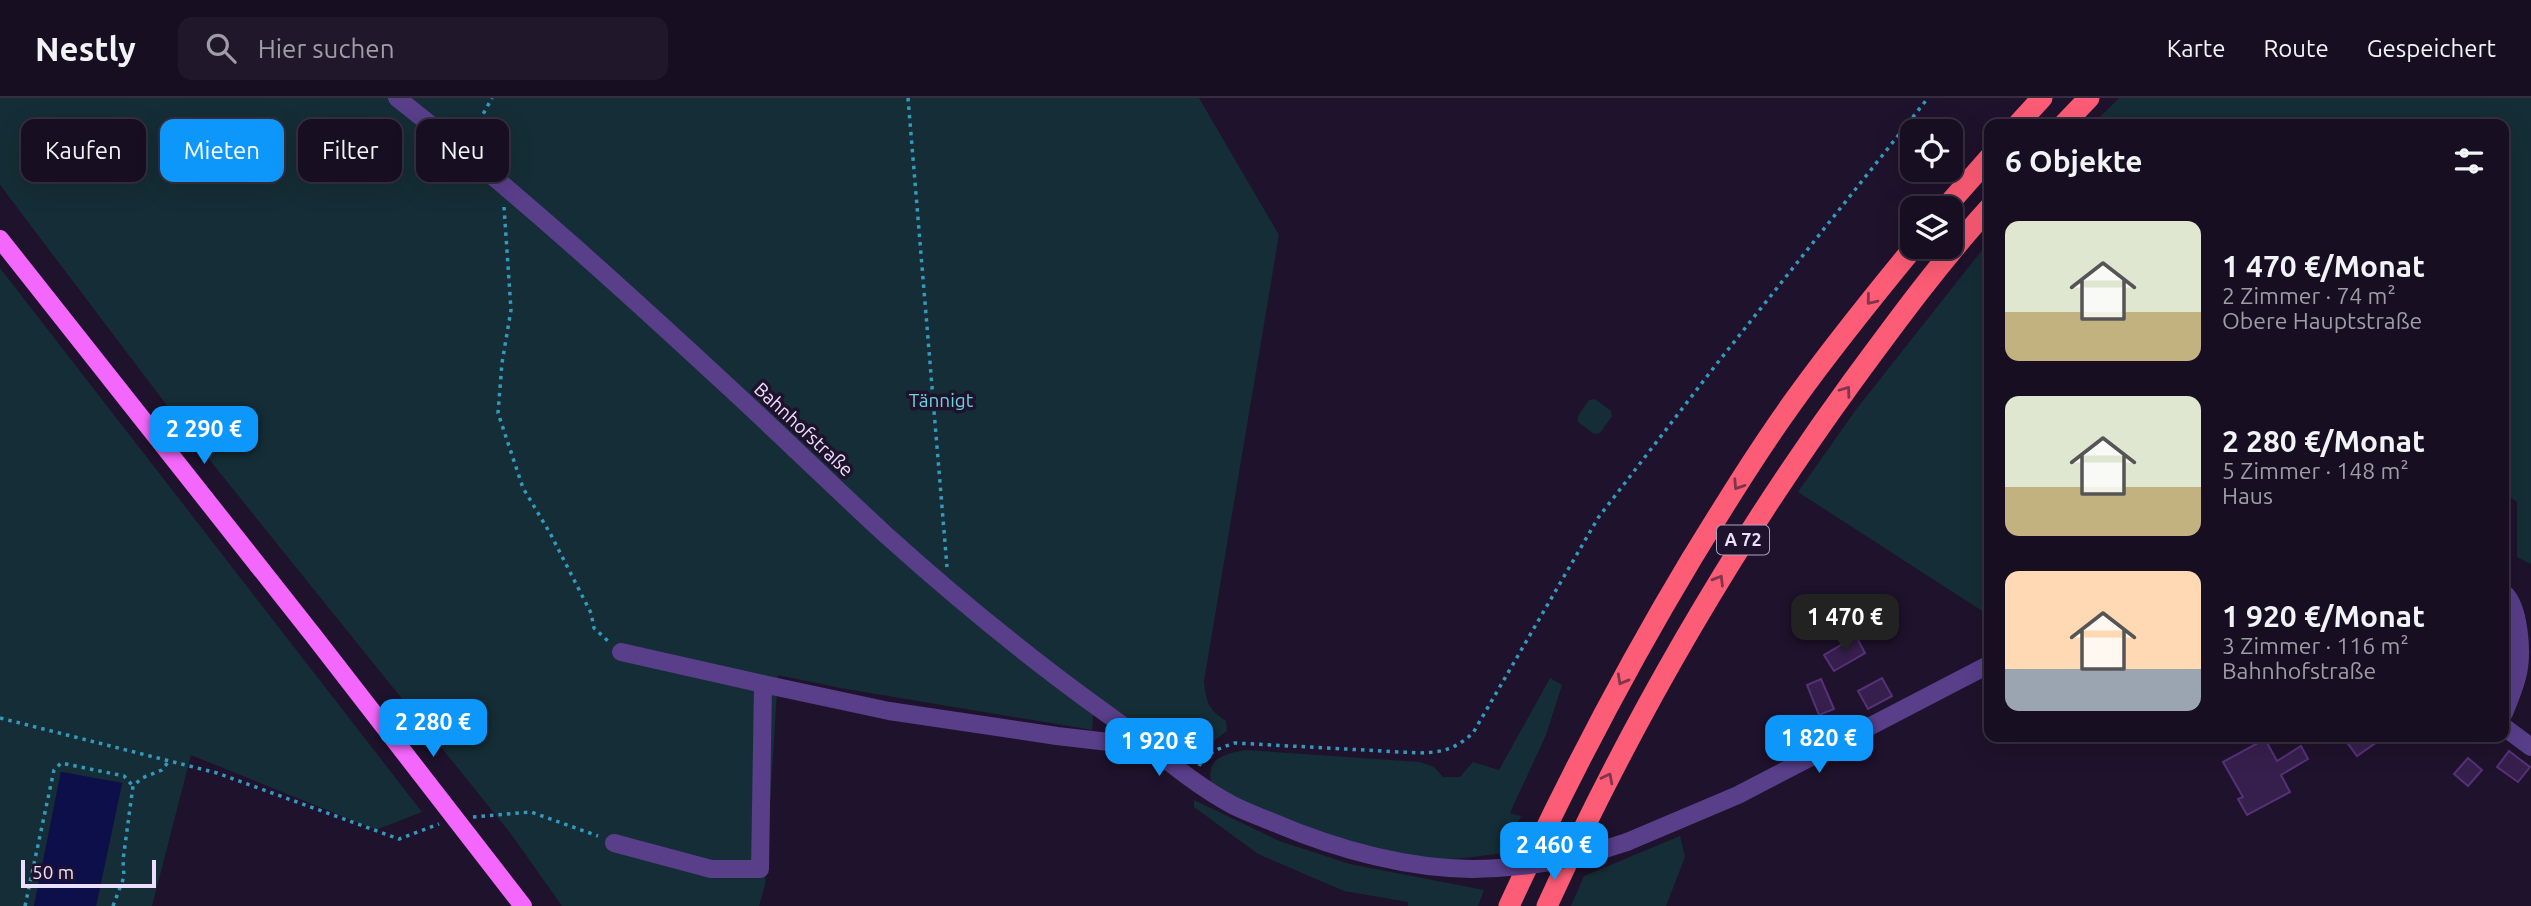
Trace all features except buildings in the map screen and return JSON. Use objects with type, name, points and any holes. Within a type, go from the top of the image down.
[{"type":"highway","points":[[2023,119],[2042,98]]},
{"type":"highway","points":[[2069,119],[2089,98]]},
{"type":"highway","points":[[1956,196],[1984,164]]},
{"type":"highway","name":"A 72","points":[[1547,906],[1630,733],[1745,536],[1818,428],[1892,328],[1984,214]]},
{"type":"highway","name":"A 72","points":[[1509,906],[1553,810],[1598,722],[1717,517],[1791,404],[1904,259]]},
{"type":"main road","points":[[0,239],[523,906]]},
{"type":"street","name":"Bahnhofstraße","points":[[397,98],[423,119]]},
{"type":"street","name":"Bahnhofstraße","points":[[500,182],[733,390],[890,538],[1043,667],[1153,747],[1191,779],[1228,803],[1318,842],[1367,856],[1427,867],[1472,869],[1538,866],[1587,855],[1627,842],[1738,796],[1984,667]]},
{"type":"street","points":[[2509,600],[2515,609],[2520,662],[2509,697]]},
{"type":"street","points":[[621,652],[888,711],[1153,747]]},
{"type":"street","points":[[614,843],[711,869],[760,869],[763,684]]},
{"type":"street","points":[[2509,731],[2531,747]]},
{"type":"path","points":[[480,119],[492,98]]},
{"type":"path","points":[[908,98],[949,589]]},
{"type":"path","points":[[1191,779],[1204,758],[1218,748],[1235,743],[1419,753],[1441,752],[1460,745],[1473,733],[1598,518],[1928,98]]},
{"type":"path","points":[[502,184],[511,310],[502,363],[498,413],[523,488],[550,533],[591,613],[594,628],[621,652]]},
{"type":"path","points":[[0,718],[217,773],[399,839],[454,818],[531,812],[614,843]]},
{"type":"path","points":[[113,906],[124,877],[123,860],[133,786],[142,778],[162,770],[169,761]]},
{"type":"path","points":[[25,906],[54,770],[61,764],[124,776],[133,786]]},
{"type":"green space","name":"Tännigt","points":[[0,98],[1199,98],[1279,235],[1204,681],[1209,704],[1215,713],[1226,721],[1227,731],[1193,753],[1168,754],[1094,701],[1092,730],[840,688],[778,675],[765,885],[759,906],[562,906],[511,834],[187,432],[0,185]]},
{"type":"green space","points":[[2119,98],[2531,98],[2531,564],[2517,557],[2517,502],[2509,496],[2509,119],[2098,119]]},
{"type":"green space","points":[[1984,248],[1984,612],[1798,492],[1855,411]]},
{"type":"green space","points":[[0,268],[422,812],[376,830],[191,755],[152,906],[96,906],[122,783],[61,772],[34,906],[0,906]]},
{"type":"green space","points":[[1595,399],[1611,411],[1612,416],[1600,433],[1594,434],[1578,422],[1578,416],[1589,400]]},
{"type":"green space","points":[[1550,678],[1562,685],[1546,735],[1510,813],[1521,816],[1504,853],[1450,859],[1419,858],[1357,847],[1295,826],[1211,783],[1210,774],[1214,762],[1245,750],[1420,762],[1434,767],[1443,777],[1460,777],[1473,762],[1499,770]]},
{"type":"green space","points":[[1194,800],[1279,841],[1350,864],[1484,890],[1478,906],[1408,906],[1408,902],[1344,891],[1258,854],[1194,807]]},
{"type":"green space","points":[[1680,836],[1685,857],[1666,906],[1571,906],[1584,876]]},
{"type":"shaded area","points":[[61,772],[122,783],[96,906],[34,906]]}]
